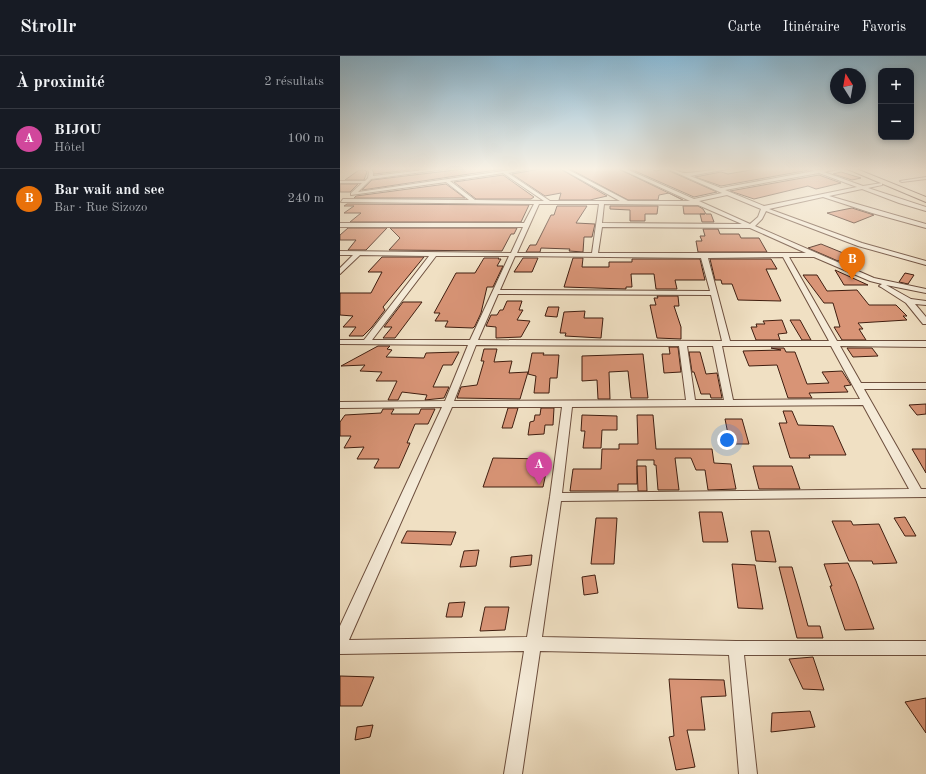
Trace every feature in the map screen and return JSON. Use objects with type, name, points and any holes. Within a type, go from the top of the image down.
[{"type":"street","points":[[342,202],[407,202]]},
{"type":"street","points":[[505,202],[695,202],[872,280],[909,301],[926,322]]},
{"type":"street","points":[[340,643],[449,403],[473,342],[528,225],[537,202]]},
{"type":"street","points":[[595,255],[602,202]]},
{"type":"street","points":[[748,202],[868,247],[926,263]]},
{"type":"street","points":[[764,208],[793,202]]},
{"type":"street","points":[[842,202],[926,226]]},
{"type":"street","points":[[904,202],[926,209]]},
{"type":"street","points":[[600,225],[751,226],[760,218],[764,208]]},
{"type":"street","points":[[340,225],[528,225]]},
{"type":"street","points":[[340,253],[704,256],[813,255]]},
{"type":"street","points":[[340,272],[358,254]]},
{"type":"street","points":[[366,342],[434,254]]},
{"type":"street","points":[[704,256],[727,344]]},
{"type":"street","points":[[785,256],[833,345],[921,493]]},
{"type":"street","points":[[872,280],[926,291]]},
{"type":"street","points":[[496,292],[713,293]]},
{"type":"street","points":[[909,301],[926,303]]},
{"type":"street","points":[[340,342],[833,345],[926,344]]},
{"type":"street","points":[[683,344],[691,403]]},
{"type":"street","points":[[717,344],[729,403]]},
{"type":"street","points":[[858,386],[926,386]]},
{"type":"street","points":[[340,405],[449,403],[567,404],[867,402]]},
{"type":"street","points":[[513,774],[556,497],[567,404]]},
{"type":"street","points":[[556,497],[921,493]]},
{"type":"street","points":[[340,647],[534,644],[736,648],[926,648]]},
{"type":"street","points":[[736,648],[748,774]]},
{"type":"building","points":[[347,204],[529,205],[521,222],[350,222],[361,213],[344,213],[354,206],[344,206]]},
{"type":"building","points":[[557,206],[587,206],[576,223],[595,224],[592,237],[584,237],[583,252],[569,251],[570,249],[541,248],[540,252],[526,252],[530,245],[536,245],[551,215],[554,215]]},
{"type":"building","points":[[610,206],[658,206],[657,214],[645,214],[645,221],[630,221],[630,210],[610,209]]},
{"type":"building","points":[[683,206],[698,206],[703,209],[706,214],[711,214],[714,222],[702,222],[700,214],[684,214]]},
{"type":"building","points":[[852,208],[874,215],[854,223],[827,213]]},
{"type":"building","points":[[348,228],[387,228],[366,250],[348,250],[356,240],[340,240],[340,235]]},
{"type":"building","points":[[390,228],[517,228],[514,234],[511,234],[502,251],[389,250],[400,238]]},
{"type":"building","points":[[703,229],[718,229],[720,234],[739,234],[741,238],[759,238],[767,252],[698,252],[696,241],[702,241],[700,236],[705,236]]},
{"type":"building","points":[[821,244],[848,255],[845,256],[849,258],[838,261],[808,248]]},
{"type":"building","points":[[382,257],[424,257],[383,307],[385,310],[372,327],[363,336],[349,336],[356,327],[343,327],[353,316],[340,315],[340,293],[371,293],[382,272],[368,272]]},
{"type":"building","points":[[484,258],[499,258],[498,259],[501,259],[497,266],[503,266],[493,287],[487,287],[481,313],[475,326],[473,328],[445,327],[448,321],[435,321],[440,313],[434,313],[456,273],[475,273]]},
{"type":"building","points":[[523,258],[538,258],[532,272],[514,272]]},
{"type":"building","points":[[573,258],[583,258],[582,267],[609,267],[609,262],[632,262],[632,259],[700,259],[705,280],[675,280],[677,289],[656,289],[654,274],[631,274],[632,287],[626,287],[626,289],[564,287]]},
{"type":"building","points":[[710,259],[771,259],[777,269],[766,269],[781,301],[738,300],[732,284],[722,284],[721,280],[715,280]]},
{"type":"building","points":[[835,270],[868,285],[844,285]]},
{"type":"building","points":[[905,273],[914,275],[908,284],[899,282]]},
{"type":"building","points":[[803,275],[817,275],[827,291],[857,290],[869,305],[896,305],[907,316],[903,316],[907,320],[858,323],[863,329],[859,329],[866,340],[842,340],[834,327],[840,327],[833,303],[824,303]]},
{"type":"building","points":[[657,296],[678,296],[679,306],[674,306],[681,327],[681,339],[657,338],[650,305],[656,305],[654,298],[658,298]]},
{"type":"building","points":[[507,301],[522,301],[519,310],[523,310],[517,320],[530,321],[521,337],[496,338],[496,327],[486,326],[491,315],[497,315],[500,310],[503,310]]},
{"type":"building","points":[[403,302],[422,302],[395,338],[383,338],[392,327],[384,327]]},
{"type":"building","points":[[548,307],[559,307],[557,317],[545,316]]},
{"type":"building","points":[[585,311],[584,318],[603,318],[601,338],[565,336],[566,333],[560,333],[564,312]]},
{"type":"building","points":[[782,320],[787,333],[778,334],[780,340],[756,340],[751,327],[757,327],[756,324],[765,324],[763,321]]},
{"type":"building","points":[[790,320],[800,320],[811,340],[802,340]]},
{"type":"building","points":[[378,346],[390,346],[387,349],[392,350],[386,357],[424,358],[426,353],[459,352],[452,365],[443,365],[433,387],[449,387],[444,398],[425,400],[427,395],[402,392],[398,400],[388,400],[397,381],[376,381],[382,372],[360,371],[365,365],[341,366]]},
{"type":"building","points":[[669,347],[678,347],[681,372],[664,373],[662,354],[670,354]]},
{"type":"building","points":[[771,348],[784,348],[786,352],[795,352],[807,384],[829,383],[822,372],[842,371],[851,385],[844,386],[848,392],[809,393],[812,398],[788,398],[777,365],[749,366],[743,351],[781,350]]},
{"type":"building","points":[[847,348],[872,348],[878,356],[853,357]]},
{"type":"building","points":[[484,349],[497,349],[494,362],[512,361],[509,373],[528,372],[520,399],[457,398],[461,387],[477,385],[484,361],[481,361]]},
{"type":"building","points":[[689,352],[700,352],[706,374],[717,373],[722,398],[711,398],[710,394],[701,394],[694,372],[692,372]]},
{"type":"building","points":[[532,353],[559,355],[557,378],[550,378],[549,393],[534,393],[536,376],[528,374]]},
{"type":"building","points":[[643,354],[648,398],[631,398],[628,371],[609,372],[610,399],[598,399],[597,380],[582,381],[582,356]]},
{"type":"building","points":[[926,404],[926,414],[917,415],[909,405]]},
{"type":"building","points":[[508,408],[518,408],[512,428],[502,428]]},
{"type":"building","points":[[541,408],[554,408],[553,425],[545,425],[544,434],[528,435],[530,422],[534,421],[535,415],[540,415]]},
{"type":"building","points":[[383,409],[394,409],[391,414],[419,414],[421,409],[435,409],[428,424],[415,424],[407,443],[410,443],[399,468],[374,468],[379,459],[357,459],[364,447],[344,448],[351,436],[340,436],[340,422],[345,415],[381,413]]},
{"type":"building","points":[[783,411],[792,411],[798,425],[833,426],[846,455],[809,455],[810,458],[790,458],[779,423],[787,423]]},
{"type":"building","points":[[582,415],[617,416],[617,430],[602,430],[601,448],[583,448],[585,431],[581,431]]},
{"type":"building","points":[[637,415],[653,415],[656,449],[712,449],[714,463],[731,464],[736,489],[708,490],[705,470],[696,470],[691,458],[675,458],[679,490],[658,490],[656,465],[654,465],[654,460],[637,460],[637,484],[618,484],[618,491],[570,491],[573,469],[601,469],[602,449],[619,449],[619,444],[638,444]]},
{"type":"building","points":[[725,419],[742,419],[749,444],[730,444]]},
{"type":"building","points":[[912,449],[926,449],[926,473]]},
{"type":"building","points":[[493,458],[549,459],[543,487],[483,487]]},
{"type":"building","points":[[637,466],[646,466],[647,491],[638,491]]},
{"type":"building","points":[[753,466],[792,466],[800,489],[759,489]]},
{"type":"building","points":[[699,512],[722,512],[728,542],[703,542]]},
{"type":"building","points":[[905,517],[916,536],[905,536],[894,518]]},
{"type":"building","points":[[596,518],[617,518],[614,564],[591,564]]},
{"type":"building","points":[[832,521],[851,521],[853,525],[879,524],[897,563],[873,564],[872,561],[849,561]]},
{"type":"building","points":[[407,531],[456,532],[451,545],[401,543]]},
{"type":"building","points":[[751,531],[769,531],[776,562],[756,561]]},
{"type":"building","points":[[479,550],[476,566],[460,567],[464,551]]},
{"type":"building","points":[[532,555],[531,565],[510,567],[511,557]]},
{"type":"building","points":[[848,563],[874,629],[845,630],[824,564]]},
{"type":"building","points":[[732,564],[755,565],[763,609],[738,608]]},
{"type":"building","points":[[779,567],[792,567],[808,626],[820,626],[823,638],[797,638]]},
{"type":"building","points":[[595,575],[598,593],[584,595],[582,577]]},
{"type":"building","points":[[465,602],[462,617],[446,617],[449,603]]},
{"type":"building","points":[[485,607],[509,607],[505,630],[480,631]]},
{"type":"building","points":[[813,657],[824,690],[803,689],[789,659]]},
{"type":"building","points":[[340,676],[374,677],[362,706],[340,706]]},
{"type":"building","points":[[669,679],[724,680],[726,696],[701,697],[705,730],[687,730],[695,767],[676,770],[669,737],[674,736]]},
{"type":"building","points":[[926,698],[926,733],[905,702]]},
{"type":"building","points":[[810,711],[815,727],[771,732],[772,713]]},
{"type":"building","points":[[373,725],[370,737],[355,740],[357,727]]},
{"type":"place","name":"Bar wait and see","points":[[852,280]]},
{"type":"place","name":"BIJOU","points":[[539,485]]}]
